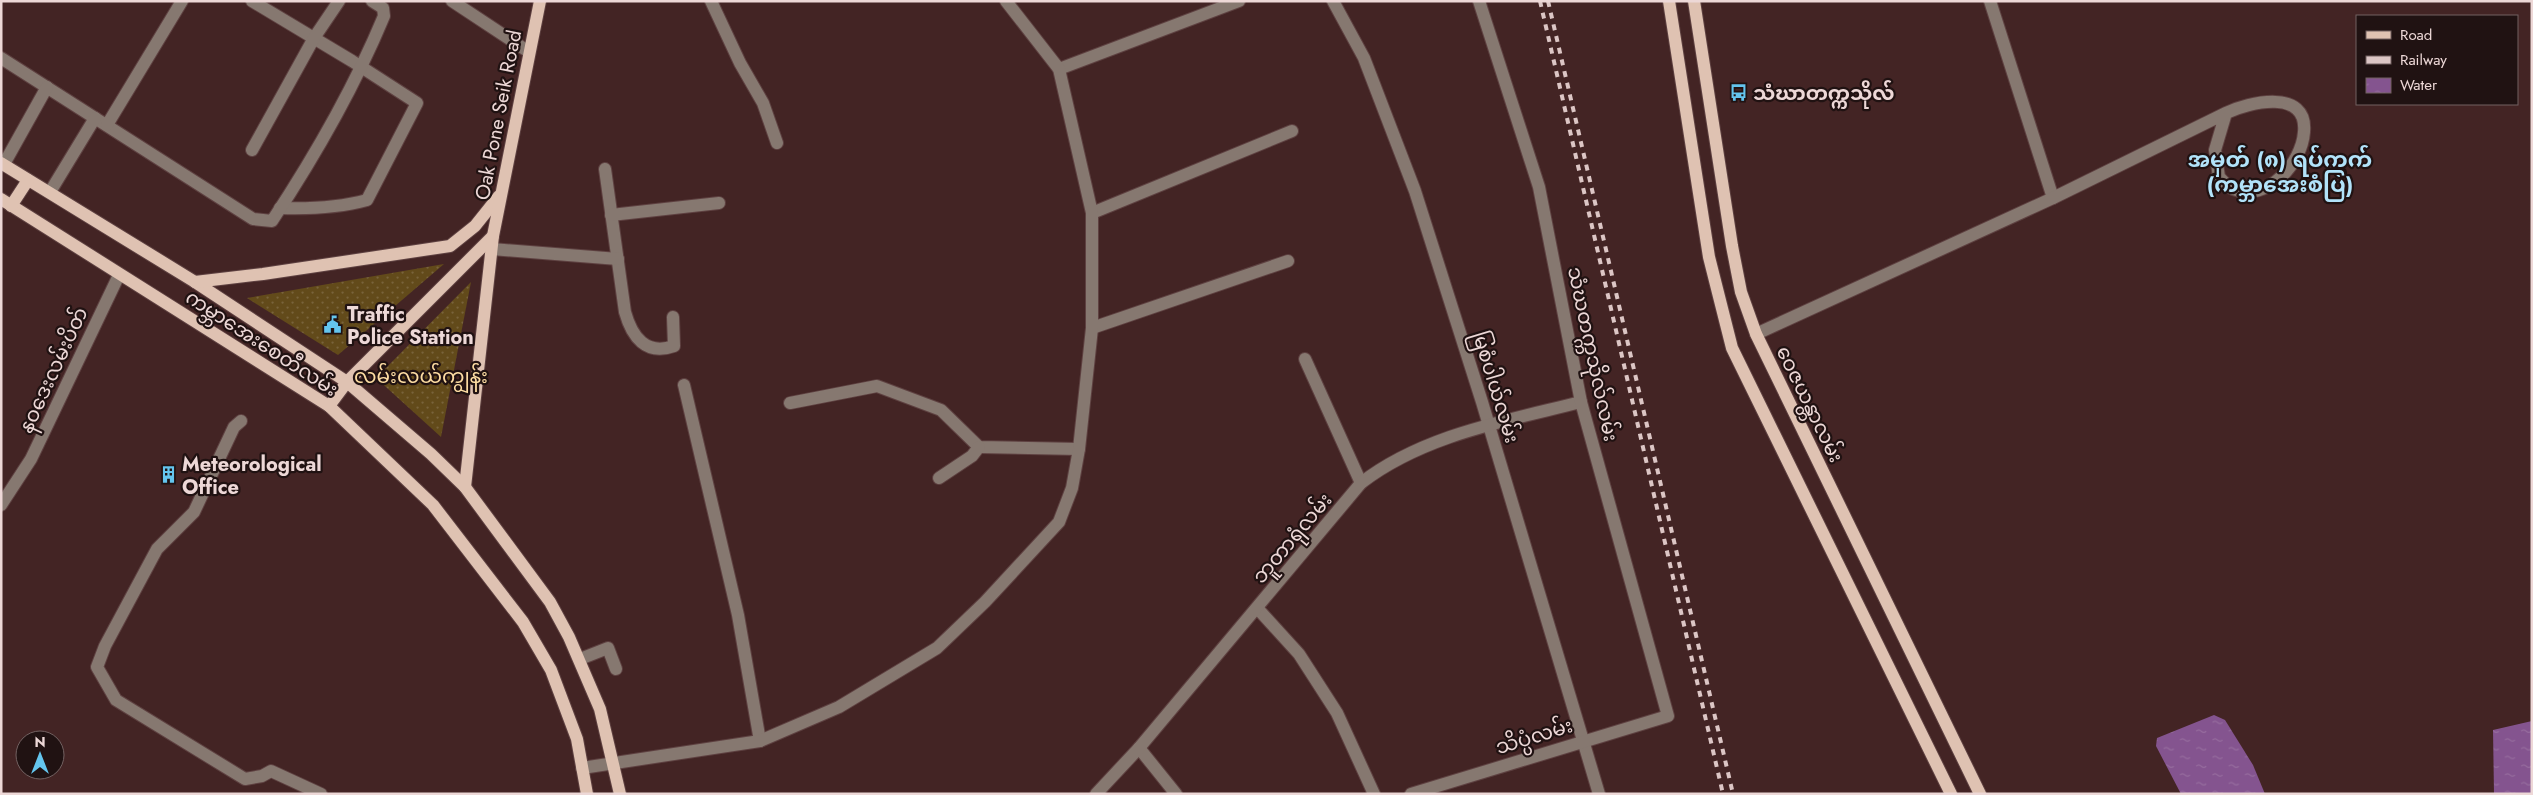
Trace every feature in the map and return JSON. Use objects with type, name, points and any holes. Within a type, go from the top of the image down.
[{"type":"main road","name":"Oak Pone Seik Road","points":[[465,487],[493,242],[540,1]]},
{"type":"main road","points":[[1670,1],[1709,257],[1732,348],[1951,794]]},
{"type":"main road","name":"ဝေဇယန္တာလမ်း","points":[[1694,1],[1732,246],[1741,292],[1756,334],[1980,794]]},
{"type":"main road","name":"ကမ္ဘာအေးစေတီလမ်း","points":[[2,163],[195,282],[347,382],[432,454],[465,487]]},
{"type":"main road","points":[[6,203],[28,180]]},
{"type":"main road","points":[[195,282],[263,274],[450,246],[475,226],[501,194]]},
{"type":"main road","name":"ကမ္ဘာအေးစေတီလမ်း","points":[[6,203],[329,406],[433,505],[523,622],[551,670],[577,739],[587,794]]},
{"type":"main road","points":[[329,406],[347,382],[493,242]]},
{"type":"main road","points":[[465,487],[550,602],[580,659],[600,709],[620,794]]},
{"type":"street","points":[[107,125],[182,1]]},
{"type":"street","points":[[252,1],[417,103],[367,200],[342,206],[307,209],[280,208]]},
{"type":"street","points":[[252,150],[314,38],[340,1]]},
{"type":"street","points":[[1,58],[253,219],[272,221],[362,68],[384,16],[383,8],[372,1]]},
{"type":"street","points":[[452,1],[529,52]]},
{"type":"street","points":[[711,1],[740,63],[763,103],[777,143]]},
{"type":"street","points":[[582,768],[760,741],[839,707],[937,648],[985,602],[1059,522],[1072,488],[1079,449],[1092,328],[1092,213],[1059,70],[1006,1]]},
{"type":"street","points":[[1059,70],[1239,1]]},
{"type":"street","name":"မြစံပါယ်လမ်း","points":[[1333,1],[1364,58],[1415,191],[1489,426],[1599,794]]},
{"type":"street","name":"သံဃတက္ကသိုလ်လမ်း","points":[[1479,1],[1539,187],[1581,402],[1668,716]]},
{"type":"street","points":[[1990,1],[2053,198]]},
{"type":"street","points":[[2,163],[47,87]]},
{"type":"street","points":[[1756,334],[2053,198],[2238,107],[2275,101],[2290,104],[2300,114],[2304,131],[2299,151],[2290,168],[2272,184],[2252,192],[2233,189],[2219,177],[2215,150],[2226,113]]},
{"type":"street","points":[[50,192],[95,118]]},
{"type":"street","points":[[1092,213],[1292,131]]},
{"type":"street","points":[[605,170],[625,312],[630,330],[639,341],[663,350],[674,346],[673,317]]},
{"type":"street","points":[[611,215],[719,203]]},
{"type":"street","points":[[493,242],[618,259]]},
{"type":"street","points":[[1092,328],[1288,261]]},
{"type":"street","name":"နဝဒေးလမ်းပိတ်","points":[[1,505],[31,459],[119,274]]},
{"type":"street","points":[[1305,359],[1361,483]]},
{"type":"street","points":[[684,385],[738,615],[760,741]]},
{"type":"street","points":[[790,403],[877,386],[941,410],[979,447],[1079,449]]},
{"type":"street","name":"ဘူတာရုံလမ်း","points":[[1096,794],[1139,748],[1258,609],[1361,483],[1382,467],[1418,448],[1489,426],[1581,402]]},
{"type":"street","points":[[241,421],[234,427],[194,512],[157,549],[105,646],[97,667],[116,700],[245,779],[262,776],[271,771],[321,794]]},
{"type":"street","points":[[939,478],[972,456],[979,447]]},
{"type":"street","points":[[1258,609],[1299,654],[1337,713],[1374,794]]},
{"type":"street","points":[[580,659],[608,648],[616,669]]},
{"type":"street","name":"သိပ္ပံလမ်း","points":[[1411,794],[1668,716]]},
{"type":"street","points":[[1139,748],[1176,794]]},
{"type":"green space","name":"လမ်းလယ်ကျွန်း","points":[[444,264],[338,355],[247,298]]},
{"type":"green space","name":"လမ်းလယ်ကျွန်း","points":[[471,282],[441,437],[376,378]]},
{"type":"water","points":[[2214,715],[2225,720],[2253,765],[2265,794],[2181,794],[2156,746],[2157,738]]},
{"type":"water","points":[[2532,721],[2532,794],[2494,794],[2493,730]]},
{"type":"railway","points":[[1540,1],[1723,794]]},
{"type":"railway","points":[[1548,1],[1733,794]]},
{"type":"place","name":"သံဃာတက္ကသိုလ်","points":[[1739,93]]},
{"type":"place","name":"Traffic Police Station","points":[[333,325]]},
{"type":"place","name":"Meteorological Office","points":[[168,475]]},
{"type":"district","name":"အမှတ် (၈) ရပ်ကွက် (ကမ္ဘာအေးစံပြ)","points":[[2280,172]]}]
